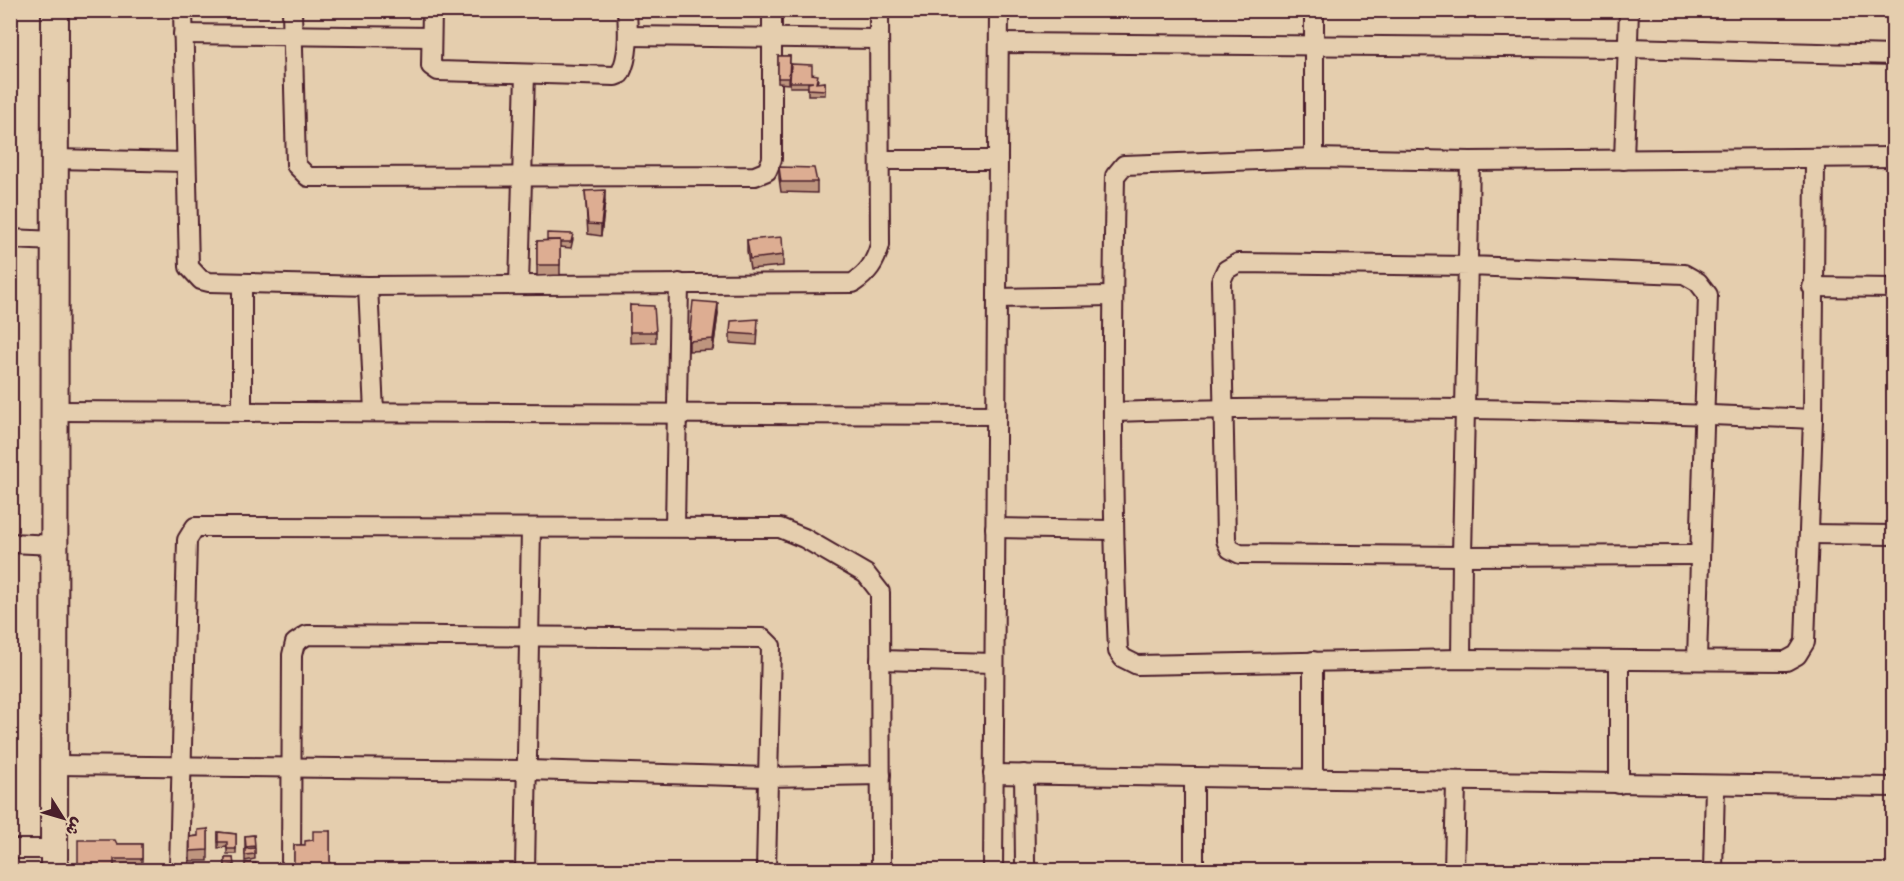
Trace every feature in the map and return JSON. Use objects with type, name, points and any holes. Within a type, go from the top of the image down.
[{"type":"street","points":[[10,849],[54,860],[56,10]]},
{"type":"street","points":[[183,10],[189,267],[201,280],[369,286],[853,283],[876,261],[880,245],[879,10]]},
{"type":"street","points":[[292,10],[296,165],[302,173],[308,177],[522,178],[755,176],[767,171],[772,159],[772,10]]},
{"type":"street","points":[[432,10],[431,66],[438,71],[615,76],[621,74],[624,67],[628,36],[627,10]]},
{"type":"street","points":[[993,870],[999,10]]},
{"type":"street","points":[[1314,10],[1314,158]]},
{"type":"street","points":[[1624,160],[1629,10]]},
{"type":"street","points":[[183,34],[431,37]]},
{"type":"street","points":[[628,36],[878,39]]},
{"type":"street","points":[[999,44],[1628,48],[1893,54]]},
{"type":"street","points":[[519,285],[525,74]]},
{"type":"street","points":[[1815,160],[1812,287],[1813,419],[1809,534],[1805,642],[1797,655],[1786,660],[1461,658],[1137,665],[1123,658],[1118,651],[1112,530],[1113,296],[1115,176],[1124,165],[1314,158],[1470,161],[1815,160],[1893,157]]},
{"type":"street","points":[[55,159],[185,162]]},
{"type":"street","points":[[881,160],[998,160]]},
{"type":"street","points":[[1461,658],[1470,161]]},
{"type":"street","points":[[10,240],[55,241]]},
{"type":"street","points":[[1697,659],[1698,555],[1708,295],[1698,282],[1684,274],[1469,266],[1238,263],[1226,270],[1221,281],[1222,408],[1226,540],[1230,549],[1240,554],[1698,555]]},
{"type":"street","points":[[242,283],[242,412]]},
{"type":"street","points":[[675,526],[679,414],[679,283]]},
{"type":"street","points":[[369,286],[374,412]]},
{"type":"street","points":[[1812,287],[1893,288]]},
{"type":"street","points":[[997,298],[1113,296]]},
{"type":"street","points":[[1114,412],[1222,408],[1465,409],[1813,419]]},
{"type":"street","points":[[55,411],[996,415]]},
{"type":"street","points":[[178,870],[187,540],[195,527],[675,526],[780,528],[804,538],[866,574],[880,592],[881,870]]},
{"type":"street","points":[[525,870],[531,528]]},
{"type":"street","points":[[995,528],[1112,530]]},
{"type":"street","points":[[1809,534],[1893,535]]},
{"type":"street","points":[[10,543],[55,544]]},
{"type":"street","points":[[291,870],[292,655],[296,643],[307,635],[763,638],[771,646],[766,870]]},
{"type":"street","points":[[880,660],[994,663]]},
{"type":"street","points":[[1618,784],[1619,660]]},
{"type":"street","points":[[1313,661],[1313,779]]},
{"type":"street","points":[[55,765],[528,770],[767,777],[881,775]]},
{"type":"street","points":[[993,774],[1893,787]]},
{"type":"street","points":[[1024,774],[1027,870]]},
{"type":"street","points":[[1194,777],[1194,870]]},
{"type":"street","points":[[1454,870],[1456,782]]},
{"type":"street","points":[[1713,870],[1714,785]]},
{"type":"building","points":[[778,56],[790,56],[789,78],[778,78]]},
{"type":"building","points":[[791,64],[812,65],[812,74],[818,75],[816,83],[825,82],[825,90],[808,89],[808,83],[813,82],[790,82]]},
{"type":"building","points":[[779,167],[814,168],[817,182],[781,182]]},
{"type":"building","points":[[605,190],[601,225],[588,224],[585,191]]},
{"type":"building","points":[[547,233],[573,234],[571,242],[560,242],[560,240],[547,240]]},
{"type":"building","points":[[782,237],[783,255],[750,259],[747,240]]},
{"type":"building","points":[[560,240],[560,265],[537,265],[537,241]]},
{"type":"building","points":[[693,301],[718,303],[713,339],[689,341]]},
{"type":"building","points":[[630,305],[654,306],[656,332],[630,332]]},
{"type":"building","points":[[758,319],[757,335],[730,333],[731,321]]},
{"type":"building","points":[[208,829],[208,850],[190,851],[190,837],[198,836],[198,830]]},
{"type":"building","points":[[313,831],[330,831],[330,867],[294,868],[294,845],[305,845],[305,841],[313,840]]},
{"type":"building","points":[[218,832],[236,834],[236,849],[227,849],[227,842],[218,842]]},
{"type":"building","points":[[254,835],[255,846],[246,847],[245,836]]},
{"type":"building","points":[[78,840],[115,840],[117,844],[142,844],[142,859],[114,859],[114,870],[78,870]]},
{"type":"building","points":[[255,848],[255,854],[245,855],[245,849]]},
{"type":"building","points":[[225,858],[233,858],[234,865],[225,866]]},
{"type":"building","points":[[245,863],[256,863],[257,868],[265,867],[265,870],[245,870]]}]
